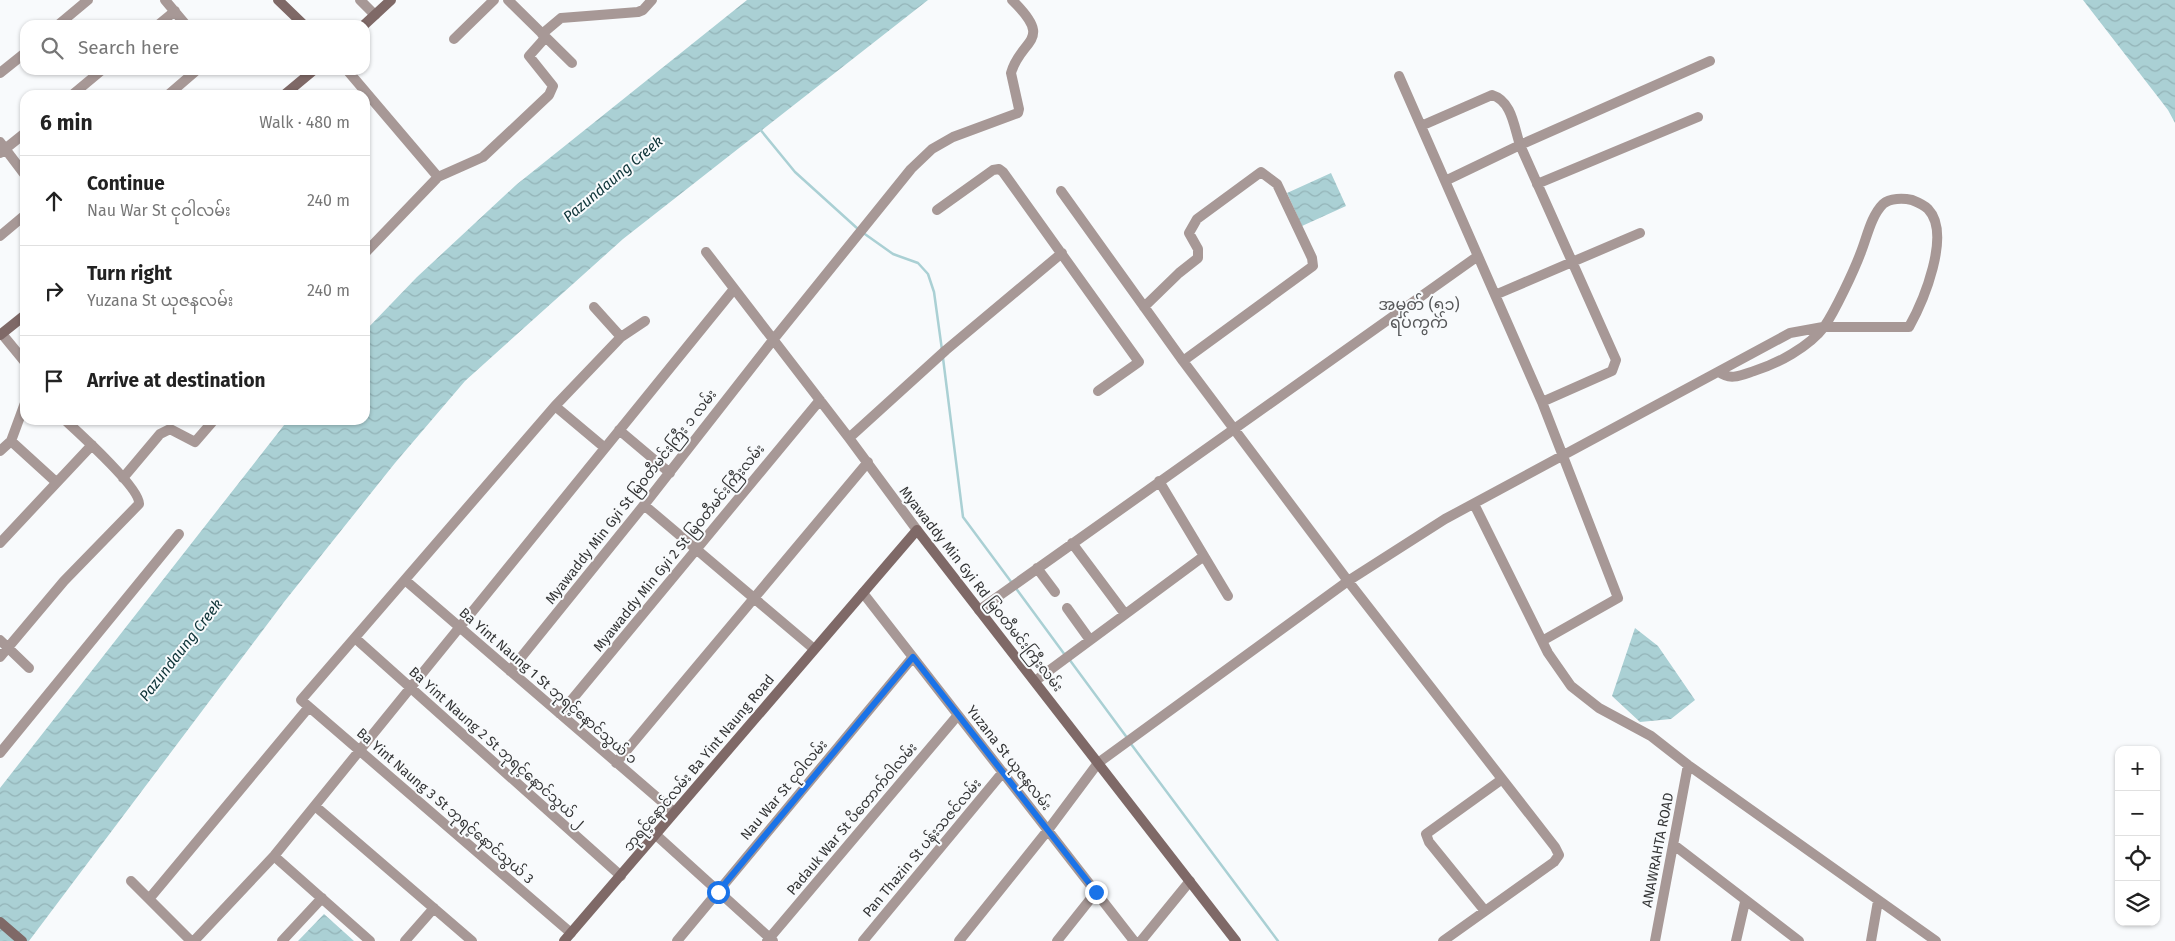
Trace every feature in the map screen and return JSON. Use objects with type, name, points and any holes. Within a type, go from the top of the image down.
[{"type":"main road","points":[[278,0],[299,20]]},
{"type":"main road","points":[[370,20],[391,0]]},
{"type":"main road","points":[[290,90],[308,75]]},
{"type":"main road","points":[[1,334],[20,319]]},
{"type":"main road","name":"ဘုရင့်နောင်လမ်း Ba Yint Naung Road","points":[[564,941],[917,530]]},
{"type":"main road","name":"Myawaddy Min Gyi Rd မြဝတီမင်းကြီးလမ်း","points":[[917,530],[1190,881],[1233,940]]},
{"type":"main road","points":[[0,922],[22,941]]},
{"type":"street","points":[[64,20],[88,0]]},
{"type":"street","points":[[165,0],[182,20]]},
{"type":"street","points":[[360,0],[375,15]]},
{"type":"street","points":[[454,39],[494,0]]},
{"type":"street","points":[[508,0],[572,63]]},
{"type":"street","points":[[370,247],[438,177],[483,157],[552,93],[551,83],[529,56],[561,18],[638,12],[643,10],[652,0]]},
{"type":"street","name":"Myawaddy Min Gyi St မြဝတီမင်းကြီး ၁ လမ်း","points":[[510,671],[670,473],[773,340],[872,220],[910,169],[932,149],[953,137],[1018,113],[1019,109],[1010,74],[1031,43],[1034,35],[1028,19],[1012,0]]},
{"type":"street","points":[[164,20],[175,11]]},
{"type":"street","points":[[0,73],[20,57]]},
{"type":"street","points":[[1445,181],[1520,145],[1710,61]]},
{"type":"street","points":[[78,90],[96,75]]},
{"type":"street","points":[[174,90],[191,75]]},
{"type":"street","points":[[351,75],[364,90]]},
{"type":"street","points":[[1399,76],[1542,402],[1618,598],[1542,641]]},
{"type":"street","points":[[1421,126],[1492,95],[1503,100],[1508,107],[1520,145],[1616,360],[1616,365],[1612,371],[1542,402]]},
{"type":"street","points":[[370,97],[438,177]]},
{"type":"street","points":[[1537,184],[1698,117]]},
{"type":"street","points":[[20,136],[2,148],[20,169]]},
{"type":"street","points":[[937,210],[993,170],[999,169],[1062,253],[1139,362],[1098,391]]},
{"type":"street","points":[[1144,307],[1179,273],[1198,258],[1198,249],[1189,233],[1197,219],[1260,172],[1276,184],[1312,258],[1314,266],[1183,361]]},
{"type":"street","points":[[1061,191],[1232,428],[1501,780],[1555,847],[1559,855],[1554,862],[1443,941]]},
{"type":"street","points":[[959,941],[1048,830],[1098,763],[1348,581],[1445,519],[1790,333],[1824,327],[1909,327],[1930,282],[1936,250],[1935,222],[1928,209],[1904,198],[1884,203],[1876,213],[1859,256],[1824,327],[1805,345],[1761,369],[1733,377],[1719,372]]},
{"type":"street","points":[[0,236],[20,219]]},
{"type":"street","points":[[1495,295],[1640,232]]},
{"type":"street","name":"Myawaddy Min Gyi Rd မြဝတီမင်းကြီးလမ်း","points":[[706,252],[850,438],[917,530]]},
{"type":"street","points":[[850,438],[946,350],[1062,253]]},
{"type":"street","points":[[979,610],[1232,428],[1478,256]]},
{"type":"street","points":[[131,881],[193,941],[274,856],[410,687],[461,628],[734,288]]},
{"type":"street","points":[[594,307],[621,337]]},
{"type":"street","points":[[149,898],[305,704],[355,638],[554,406],[621,337],[645,321]]},
{"type":"street","points":[[1,334],[20,356]]},
{"type":"street","name":"Myawaddy Min Gyi 2 St မြဝတီမင်းကြီးလမ်း","points":[[560,714],[820,400]]},
{"type":"street","points":[[554,406],[606,448]]},
{"type":"street","points":[[0,451],[11,441],[20,417]]},
{"type":"street","points":[[0,657],[64,581],[139,504],[138,497],[123,478],[70,425]]},
{"type":"street","points":[[123,478],[160,434],[170,429],[195,442],[210,425]]},
{"type":"street","points":[[619,430],[670,473]]},
{"type":"street","points":[[11,441],[56,482]]},
{"type":"street","points":[[0,544],[92,445]]},
{"type":"street","points":[[616,763],[868,462]]},
{"type":"street","points":[[1159,481],[1228,596]]},
{"type":"street","points":[[1474,504],[1542,641],[1571,686],[1598,708],[1651,736],[1688,765],[1936,941]]},
{"type":"street","points":[[644,505],[814,649]]},
{"type":"street","points":[[0,752],[179,534]]},
{"type":"street","points":[[1072,543],[1125,614]]},
{"type":"street","points":[[1035,681],[1062,659],[1204,556]]},
{"type":"street","points":[[1037,568],[1055,592]]},
{"type":"street","name":"Ba Yint Naung 1 St ဘုရင့်နောင်သွယ် ၁","points":[[405,580],[674,812]]},
{"type":"street","name":"Yuzana St ယုဇနလမ်း","points":[[863,593],[1134,941]]},
{"type":"street","points":[[1067,608],[1090,640]]},
{"type":"street","name":"Ba Yint Naung 2 St ဘုရင့်နောင်သွယ် ၂","points":[[355,638],[620,876]]},
{"type":"street","points":[[0,640],[29,668]]},
{"type":"street","name":"Nau War St ငုဝါလမ်း","points":[[677,941],[913,657]]},
{"type":"street","name":"Ba Yint Naung 3 St ဘုရင့်နောင်သွယ် 3","points":[[305,704],[572,933]]},
{"type":"street","name":"Padauk War St ပိတောက်ဝါလမ်း","points":[[770,940],[958,715]]},
{"type":"street","name":"ANAWRAHTA ROAD","points":[[1655,941],[1688,765]]},
{"type":"street","name":"Pan Thazin St ပန်းသဇင်လမ်း","points":[[863,941],[1002,772]]},
{"type":"street","points":[[1485,911],[1429,842],[1426,834],[1501,780]]},
{"type":"street","points":[[315,806],[472,941]]},
{"type":"street","points":[[655,834],[770,940]]},
{"type":"street","points":[[1674,845],[1745,902],[1798,941]]},
{"type":"street","points":[[274,856],[370,941]]},
{"type":"street","points":[[1141,941],[1190,881]]},
{"type":"street","points":[[1057,941],[1096,892]]},
{"type":"street","points":[[282,941],[322,898]]},
{"type":"street","points":[[1871,941],[1878,900]]},
{"type":"street","points":[[1736,941],[1745,902]]},
{"type":"street","points":[[405,941],[434,908]]},
{"type":"water","name":"Pazundaung Creek","points":[[747,0],[928,0],[623,239],[465,381],[395,463],[284,602],[29,941],[0,941],[0,788],[284,425],[370,425],[370,326],[417,277],[516,185]]},
{"type":"water","points":[[2083,0],[2175,0],[2175,123],[2168,110]]},
{"type":"water","points":[[1331,173],[1346,206],[1302,226],[1287,193]]},
{"type":"water","points":[[1635,628],[1658,646],[1695,700],[1671,719],[1640,722],[1612,696]]},
{"type":"water","points":[[324,914],[354,941],[298,941]]},
{"type":"waterway","points":[[759,128],[795,172],[858,229]]},
{"type":"waterway","points":[[862,232],[893,254],[918,263],[928,274],[934,292],[942,350]]},
{"type":"waterway","points":[[943,358],[963,517],[1012,583]]},
{"type":"waterway","points":[[1015,587],[1065,655]]},
{"type":"waterway","points":[[1069,659],[1128,739]]},
{"type":"waterway","points":[[1131,744],[1278,941]]},
{"type":"district","name":"အမှတ် (၅၁) ရပ်ကွက်","points":[[1419,313]]},
{"type":"route","points":[[718,892],[913,657],[1096,892]]}]
